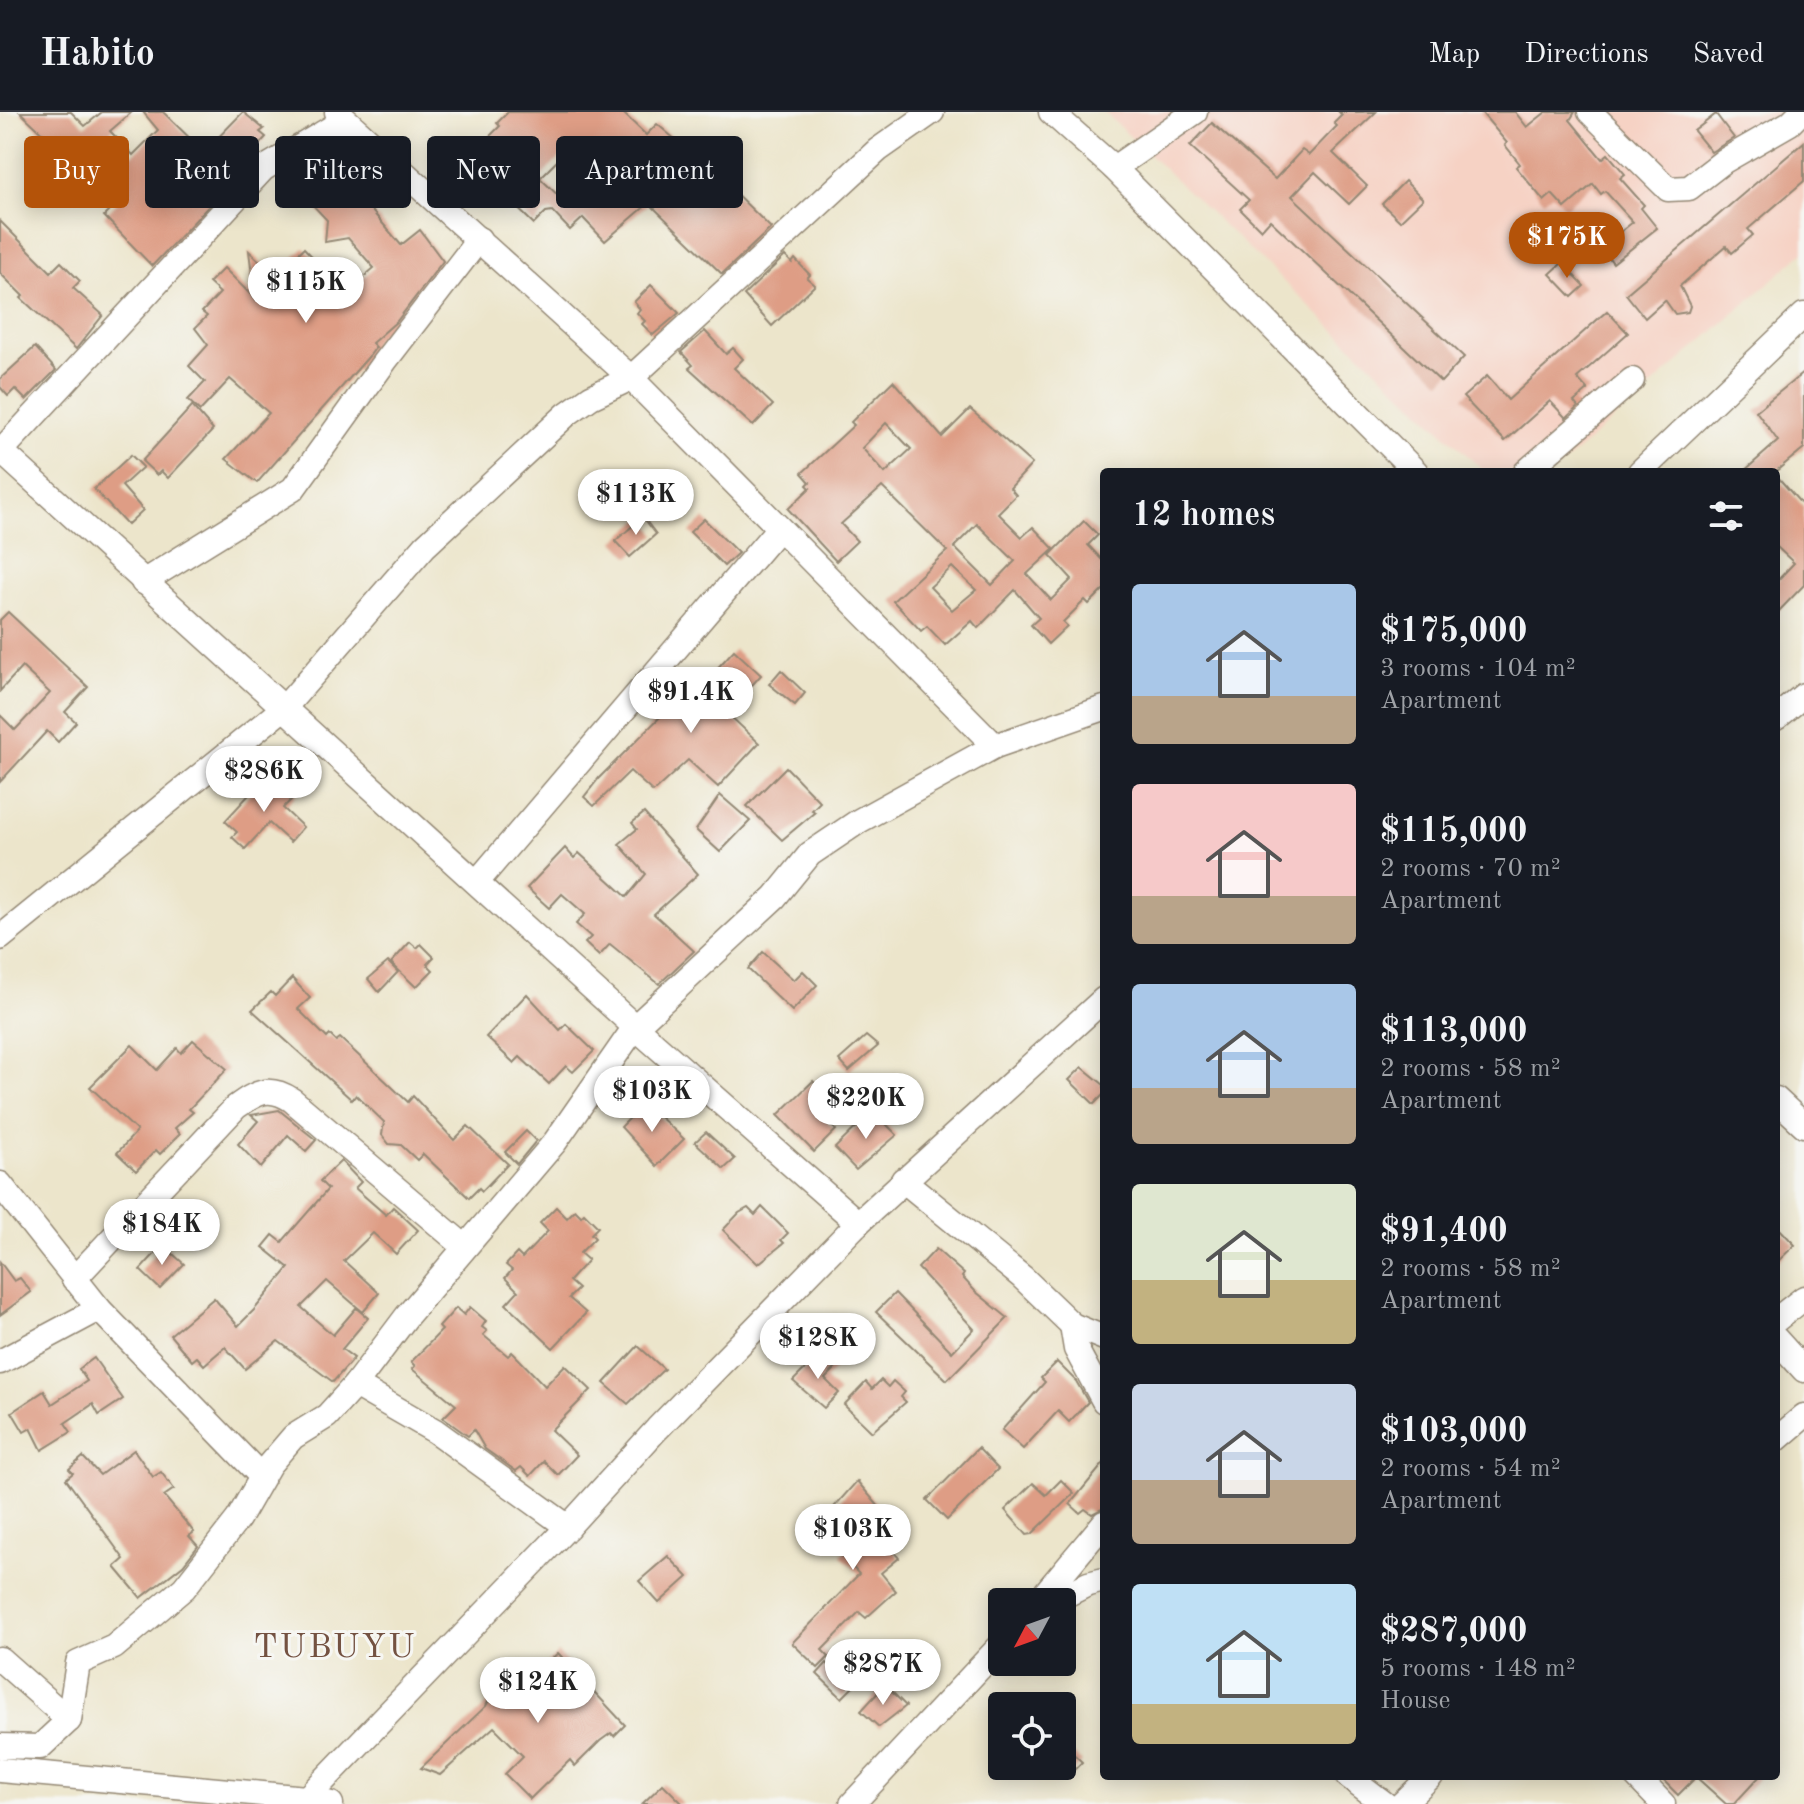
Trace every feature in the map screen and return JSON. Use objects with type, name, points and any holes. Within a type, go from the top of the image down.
[{"type":"street","points":[[0,938],[285,707],[425,546],[567,414],[591,397],[631,378],[878,150],[932,112]]},
{"type":"street","points":[[1051,112],[1114,168],[1412,468]]},
{"type":"street","points":[[1114,168],[1195,112]]},
{"type":"street","points":[[1590,112],[1668,189],[1678,191],[1689,188],[1724,161],[1790,123],[1801,112]]},
{"type":"street","points":[[858,1223],[635,1027],[1,451],[263,169],[340,116],[631,378],[995,746]]},
{"type":"street","points":[[143,582],[293,489],[385,361],[479,239]]},
{"type":"street","points":[[1644,468],[1804,315]]},
{"type":"street","points":[[1531,468],[1632,380]]},
{"type":"street","points":[[477,882],[778,529]]},
{"type":"street","points":[[1780,715],[1804,695]]},
{"type":"street","points":[[0,1746],[40,1747],[69,1720],[78,1663],[114,1647],[184,1588],[238,1519],[261,1476],[293,1437],[327,1416],[355,1385],[465,1247],[555,1142],[635,1027],[775,897],[810,854],[859,821],[995,746],[1100,709]]},
{"type":"street","points":[[303,1801],[858,1223],[1100,1003]]},
{"type":"street","points":[[74,1279],[236,1107],[257,1092],[266,1090],[276,1091],[292,1100],[465,1247]]},
{"type":"street","points":[[1780,1103],[1804,1125]]},
{"type":"street","points":[[903,1180],[1022,1277],[1072,1325],[1100,1336]]},
{"type":"street","points":[[0,1184],[99,1309],[261,1476]]},
{"type":"street","points":[[1780,1317],[1804,1298]]},
{"type":"street","points":[[0,1362],[99,1309]]},
{"type":"street","points":[[1072,1325],[1076,1349],[1100,1394]]},
{"type":"street","points":[[1780,1343],[1804,1370]]},
{"type":"street","points":[[355,1385],[435,1431],[568,1527]]},
{"type":"street","points":[[1780,1437],[1804,1416]]},
{"type":"street","points":[[1050,1588],[1100,1530]]},
{"type":"street","points":[[1076,1590],[1100,1581]]},
{"type":"street","points":[[0,1659],[69,1720]]},
{"type":"street","points":[[852,1804],[988,1659]]},
{"type":"street","points":[[0,1770],[331,1804]]},
{"type":"street","points":[[1353,1780],[1385,1804]]},
{"type":"street","points":[[1402,1804],[1427,1780]]},
{"type":"street","points":[[1640,1780],[1663,1804]]},
{"type":"shaded area","points":[[1104,112],[1804,112],[1804,252],[1558,468],[1481,468]]},
{"type":"building","points":[[20,112],[71,112],[85,126],[102,112],[132,112],[110,131],[115,136],[46,136]]},
{"type":"building","points":[[143,112],[163,112],[188,136],[152,136],[158,130]]},
{"type":"building","points":[[243,112],[264,129],[260,132],[266,137],[259,144],[259,136],[220,136]]},
{"type":"building","points":[[508,112],[622,112],[646,135],[657,124],[671,136],[556,136],[556,162],[540,178],[540,136],[490,136],[500,126],[497,123]]},
{"type":"building","points":[[1339,112],[1376,112],[1333,153],[1367,186],[1349,204],[1315,172],[1292,196],[1464,357],[1441,382],[1270,220],[1261,230],[1240,209],[1249,200],[1190,146],[1212,123],[1275,179],[1302,150],[1309,155],[1337,126],[1334,123],[1342,115]]},
{"type":"building","points":[[1481,112],[1515,112],[1527,127],[1546,112],[1575,112],[1570,120],[1602,159],[1608,154],[1625,174],[1620,178],[1644,205],[1641,208],[1657,228],[1613,263],[1604,251],[1604,245],[1633,222],[1605,191],[1601,194],[1593,184],[1565,208],[1552,194],[1544,201],[1516,167],[1520,164],[1505,145],[1507,143]]},
{"type":"building","points":[[1716,114],[1734,138],[1711,152],[1694,131]]},
{"type":"building","points":[[1804,142],[1804,181],[1748,229],[1753,235],[1732,253],[1726,246],[1680,286],[1690,306],[1688,312],[1675,314],[1665,300],[1645,318],[1626,294]]},
{"type":"building","points":[[145,143],[145,208],[207,208],[152,266],[104,216],[112,208],[129,208],[129,151],[133,155]]},
{"type":"building","points":[[540,178],[556,193],[556,208],[643,208],[605,241],[583,218],[570,230],[552,211],[546,212],[534,224],[518,208],[540,208]]},
{"type":"building","points":[[1405,181],[1423,199],[1400,221],[1382,204]]},
{"type":"building","points":[[743,200],[771,228],[722,274],[654,208],[743,208]]},
{"type":"building","points":[[316,208],[370,208],[401,245],[420,230],[443,261],[397,321],[372,343],[376,347],[370,355],[257,483],[226,459],[269,413],[230,379],[200,411],[188,400],[205,382],[189,366],[208,345],[195,328],[207,316],[202,312],[220,293],[209,283],[224,268],[255,299],[249,251],[275,276],[304,248],[346,292],[374,268],[348,238],[325,242],[327,220]]},
{"type":"building","points":[[0,221],[51,272],[61,262],[80,281],[73,288],[103,315],[76,349],[21,298],[23,296],[0,273]]},
{"type":"building","points":[[785,256],[792,263],[795,259],[815,285],[772,326],[744,295]]},
{"type":"building","points":[[1562,263],[1584,286],[1572,297],[1550,274]]},
{"type":"building","points":[[651,285],[679,313],[653,335],[642,324],[645,321],[637,313],[640,309],[634,302]]},
{"type":"building","points":[[1607,311],[1628,333],[1577,378],[1588,390],[1574,402],[1578,407],[1566,418],[1550,401],[1505,441],[1463,397],[1487,376],[1508,400]]},
{"type":"building","points":[[705,331],[726,354],[733,348],[743,359],[734,368],[773,405],[753,426],[689,368],[693,365],[681,352]]},
{"type":"building","points":[[35,347],[56,370],[26,400],[15,389],[8,396],[0,387],[0,379]]},
{"type":"building","points":[[1804,372],[1804,448],[1780,468],[1748,468],[1778,441],[1756,411]]},
{"type":"building","points":[[893,381],[942,437],[970,409],[1032,464],[1010,488],[1016,495],[998,513],[1022,537],[1033,527],[1054,549],[1027,574],[1051,600],[1072,579],[1050,555],[1084,521],[1098,535],[1088,545],[1100,558],[1100,593],[1089,604],[1085,600],[1063,622],[1067,626],[1048,644],[1031,625],[1039,618],[1015,590],[978,628],[972,621],[945,645],[927,626],[921,631],[893,601],[947,551],[882,487],[841,524],[857,541],[836,561],[788,509],[810,488],[807,485],[810,482],[802,473],[854,425],[851,422]],"holes":[[[886,423],[911,449],[885,473],[862,448]],[[977,524],[1015,561],[992,585],[954,547]],[[952,567],[976,590],[952,610],[930,587]]]},
{"type":"building","points":[[192,406],[213,430],[168,478],[161,471],[157,475],[142,461]]},
{"type":"building","points":[[131,455],[143,467],[122,486],[143,510],[127,525],[94,489]]},
{"type":"building","points":[[1780,480],[1804,507],[1804,585],[1780,610],[1780,578],[1794,563],[1780,550]]},
{"type":"building","points":[[643,517],[656,534],[630,557],[615,541]]},
{"type":"building","points":[[704,519],[738,553],[724,566],[690,532]]},
{"type":"building","points":[[8,612],[88,687],[65,712],[76,722],[58,742],[47,731],[0,782],[0,715],[15,730],[50,693],[22,667],[0,691],[0,620]]},
{"type":"building","points":[[734,650],[761,675],[727,713],[759,743],[718,787],[688,760],[653,792],[630,771],[594,806],[584,797],[673,704],[677,707],[700,683],[702,685]]},
{"type":"building","points":[[781,670],[805,693],[795,705],[769,684]]},
{"type":"building","points":[[786,767],[820,802],[812,810],[815,812],[782,840],[747,806]]},
{"type":"building","points":[[272,780],[279,787],[283,783],[296,795],[283,808],[303,827],[290,842],[269,823],[245,849],[232,837],[237,832],[225,821],[258,785],[263,790]]},
{"type":"building","points":[[720,795],[750,821],[720,852],[696,830]]},
{"type":"building","points":[[644,813],[698,874],[654,914],[694,951],[659,984],[610,944],[599,956],[585,943],[591,937],[576,924],[585,914],[562,894],[549,908],[527,888],[565,848],[574,858],[579,853],[627,897],[646,874],[619,844],[637,829],[632,823]]},
{"type":"building","points":[[410,942],[417,948],[421,944],[434,957],[427,964],[433,970],[416,987],[391,963]]},
{"type":"building","points":[[763,952],[794,980],[803,971],[817,985],[792,1011],[748,969]]},
{"type":"building","points":[[388,962],[398,972],[379,992],[368,979]]},
{"type":"building","points":[[292,978],[310,998],[298,1009],[327,1038],[330,1035],[336,1041],[340,1038],[408,1102],[413,1096],[454,1140],[468,1126],[508,1164],[482,1191],[479,1188],[469,1198],[423,1154],[417,1160],[401,1145],[389,1144],[382,1135],[384,1122],[356,1095],[352,1100],[252,1010],[271,992],[275,996]]},
{"type":"building","points":[[527,994],[560,1030],[566,1024],[594,1051],[573,1072],[566,1066],[549,1084],[520,1057],[514,1063],[486,1037]]},
{"type":"building","points":[[866,1036],[878,1046],[849,1071],[839,1060]]},
{"type":"building","points":[[193,1040],[227,1069],[189,1109],[193,1112],[175,1128],[180,1134],[160,1154],[156,1150],[136,1171],[117,1153],[137,1131],[90,1087],[132,1045],[157,1070],[177,1048],[181,1053]]},
{"type":"building","points":[[1082,1067],[1100,1082],[1100,1098],[1094,1104],[1069,1080]]},
{"type":"building","points":[[813,1081],[825,1095],[813,1107],[836,1130],[814,1152],[778,1115]]},
{"type":"building","points":[[645,1103],[684,1139],[657,1166],[621,1127]]},
{"type":"building","points":[[279,1110],[316,1140],[306,1151],[288,1135],[261,1168],[238,1144],[258,1121],[251,1115]]},
{"type":"building","points":[[873,1111],[897,1135],[856,1170],[835,1148]]},
{"type":"building","points":[[526,1131],[536,1141],[517,1164],[505,1152]]},
{"type":"building","points":[[706,1132],[735,1159],[724,1169],[695,1142]]},
{"type":"building","points":[[341,1161],[361,1182],[355,1188],[386,1215],[393,1207],[418,1230],[396,1254],[373,1233],[344,1261],[379,1293],[363,1312],[327,1281],[301,1307],[333,1335],[356,1308],[368,1318],[342,1349],[354,1358],[333,1382],[278,1341],[245,1369],[225,1347],[204,1365],[197,1357],[192,1361],[170,1335],[214,1298],[238,1326],[254,1310],[289,1268],[263,1247],[273,1235],[282,1242],[328,1189],[320,1181]]},
{"type":"building","points":[[556,1207],[567,1218],[575,1210],[581,1216],[584,1213],[598,1227],[591,1234],[595,1238],[580,1253],[588,1260],[569,1281],[578,1289],[569,1298],[586,1313],[553,1348],[506,1304],[518,1291],[505,1278],[512,1270],[506,1265],[517,1253],[522,1258],[548,1231],[540,1223]]},
{"type":"building","points":[[762,1207],[788,1233],[781,1240],[784,1243],[758,1264],[723,1230],[739,1213],[748,1208],[755,1215]]},
{"type":"building","points":[[1780,1229],[1795,1245],[1780,1259]]},
{"type":"building","points":[[163,1245],[184,1264],[160,1289],[140,1270]]},
{"type":"building","points":[[936,1249],[964,1274],[962,1277],[975,1291],[1008,1318],[947,1380],[876,1312],[895,1293],[952,1352],[974,1329],[918,1268]]},
{"type":"building","points":[[0,1262],[14,1281],[20,1278],[31,1292],[0,1315]]},
{"type":"building","points":[[470,1307],[486,1321],[482,1327],[487,1331],[483,1335],[508,1356],[512,1352],[545,1386],[565,1365],[591,1390],[551,1430],[577,1455],[558,1475],[544,1461],[530,1476],[521,1467],[516,1471],[485,1449],[474,1430],[468,1436],[443,1418],[456,1405],[412,1369],[415,1366],[411,1362],[442,1330],[439,1327],[456,1308],[464,1315]]},
{"type":"building","points":[[638,1346],[664,1369],[628,1404],[604,1383]]},
{"type":"building","points":[[820,1354],[835,1369],[825,1379],[839,1393],[824,1408],[793,1381]]},
{"type":"building","points":[[94,1358],[123,1399],[99,1415],[93,1404],[65,1423],[71,1432],[42,1450],[31,1428],[24,1432],[12,1412],[44,1391],[52,1404],[87,1381],[79,1369]]},
{"type":"building","points":[[1057,1362],[1076,1381],[1088,1402],[1069,1422],[1058,1411],[1023,1449],[1002,1430],[1045,1382],[1041,1378]]},
{"type":"building","points":[[881,1380],[888,1387],[893,1381],[905,1392],[901,1397],[906,1402],[872,1432],[844,1405],[866,1382],[872,1389]]},
{"type":"building","points":[[978,1448],[998,1469],[947,1520],[927,1500]]},
{"type":"building","points":[[134,1450],[153,1477],[161,1472],[174,1489],[164,1496],[194,1532],[189,1536],[198,1546],[183,1565],[141,1598],[115,1567],[124,1559],[66,1479],[73,1473],[69,1469],[83,1457],[100,1475]]},
{"type":"building","points":[[1100,1468],[1100,1510],[1092,1514],[1085,1509],[1080,1513],[1070,1504]]},
{"type":"building","points":[[1061,1480],[1074,1493],[1032,1534],[1027,1535],[1005,1510],[1033,1483],[1046,1495]]},
{"type":"building","points":[[857,1481],[891,1521],[878,1532],[899,1558],[881,1573],[896,1591],[866,1618],[859,1612],[822,1650],[829,1657],[818,1668],[792,1643],[859,1574],[841,1555],[852,1544],[827,1515]]},
{"type":"building","points":[[668,1556],[688,1577],[659,1603],[639,1581]]},
{"type":"building","points":[[558,1653],[625,1725],[614,1736],[611,1733],[600,1741],[575,1766],[570,1760],[530,1799],[505,1774],[523,1756],[494,1727],[440,1775],[421,1768],[486,1706],[497,1685],[500,1688],[508,1682],[516,1691]]},
{"type":"building","points":[[827,1663],[853,1687],[842,1698],[817,1674]]},
{"type":"building","points":[[885,1685],[906,1706],[879,1727],[861,1711]]},
{"type":"building","points":[[1663,1780],[1693,1780],[1678,1795]]},
{"type":"building","points":[[1699,1780],[1756,1780],[1734,1804],[1726,1804]]},
{"type":"building","points":[[663,1784],[683,1804],[642,1804]]},
{"type":"district","name":"TUBUYU","points":[[335,1645]]}]
